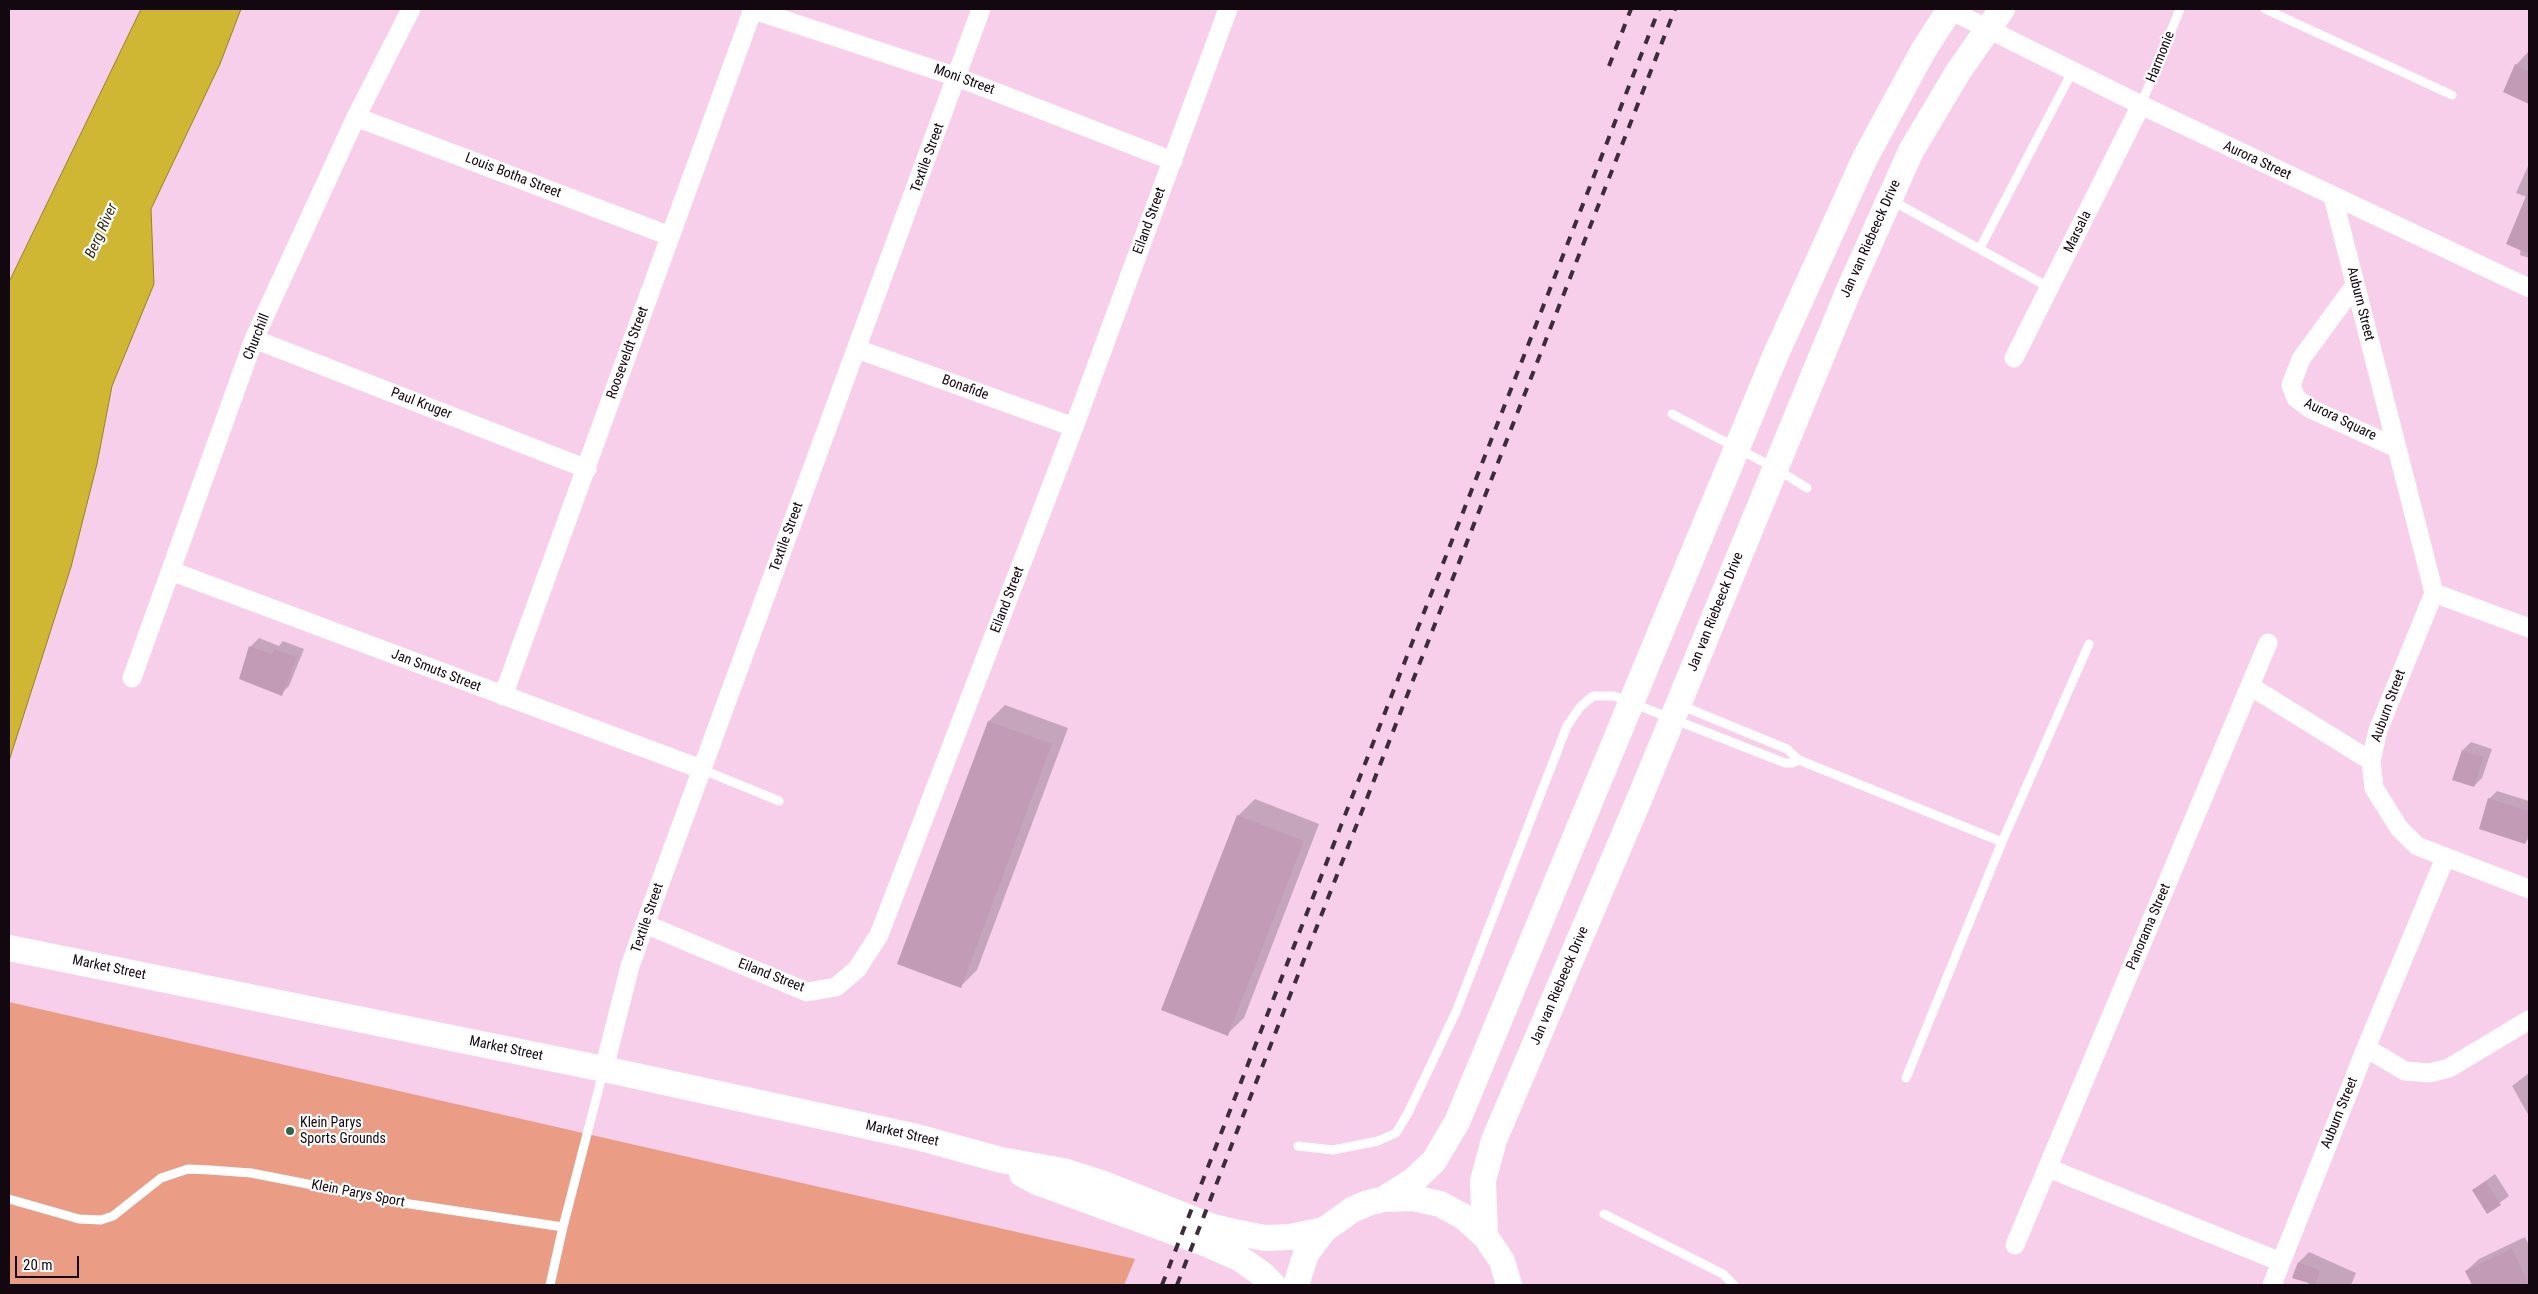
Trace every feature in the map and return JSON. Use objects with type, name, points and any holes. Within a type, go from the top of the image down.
[{"type":"main road","points":[[1296,1285],[1306,1254],[1324,1230],[1352,1210],[1384,1199],[1414,1180],[1434,1161],[1448,1141],[1632,704],[1776,354],[1865,158],[1919,59],[1950,9]]},
{"type":"main road","name":"Jan van Riebeeck Drive","points":[[1485,1236],[1483,1181],[1494,1140],[1641,795],[1775,468],[1888,199],[1911,151],[1958,72],[1994,19]]},
{"type":"main road","name":"Market Street","points":[[9,948],[604,1069],[917,1137],[1000,1160],[1063,1171],[1104,1184],[1174,1222],[1210,1235],[1265,1238],[1290,1237],[1324,1230]]},
{"type":"main road","points":[[1384,1199],[1412,1198],[1440,1204],[1464,1217],[1485,1236],[1502,1261],[1509,1285]]},
{"type":"main road","name":"Market Street","points":[[1210,1235],[1262,1274],[1273,1285]]},
{"type":"street","name":"Churchill","points":[[132,678],[254,339],[356,117],[411,9]]},
{"type":"street","name":"Moni Street","points":[[752,9],[958,77],[1173,161]]},
{"type":"street","name":"Rooseveldt Street","points":[[503,696],[587,469],[752,9]]},
{"type":"street","name":"Textile Street","points":[[604,1069],[630,966],[701,769],[958,77],[981,9]]},
{"type":"street","name":"Eiland Street","points":[[645,924],[807,992],[836,987],[857,969],[879,935],[1074,427],[1228,9]]},
{"type":"street","name":"Aurora Street","points":[[1950,9],[1994,19],[2072,72],[2529,288]]},
{"type":"street","name":"Marsala","points":[[2014,358],[2141,105]]},
{"type":"street","name":"Louis Botha Street","points":[[356,117],[670,236]]},
{"type":"street","name":"Auburn Street","points":[[2272,1285],[2366,1048],[2445,858],[2417,846],[2399,828],[2374,788],[2371,761],[2378,730],[2434,593],[2333,197]]},
{"type":"street","name":"Aurora Square","points":[[2355,285],[2301,359],[2291,385],[2296,398],[2311,409],[2397,448]]},
{"type":"street","name":"Paul Kruger","points":[[254,339],[587,469]]},
{"type":"street","name":"Bonafide","points":[[857,349],[1074,427]]},
{"type":"street","name":"Jan Smuts Street","points":[[172,571],[701,769]]},
{"type":"street","points":[[2434,593],[2529,628]]},
{"type":"street","name":"Panorama Street","points":[[2015,1245],[2268,643]]},
{"type":"street","points":[[2250,686],[2371,761]]},
{"type":"street","points":[[2445,858],[2529,889]]},
{"type":"street","points":[[2366,1048],[2405,1070],[2430,1073],[2449,1068],[2529,1020]]},
{"type":"street","points":[[2048,1168],[2282,1262]]},
{"type":"lane","name":"Harmonie","points":[[2141,105],[2180,9]]},
{"type":"lane","points":[[2265,9],[2452,95]]},
{"type":"lane","points":[[1980,248],[2072,72]]},
{"type":"lane","points":[[1888,199],[2050,288]]},
{"type":"lane","points":[[1672,414],[1775,468],[1807,488]]},
{"type":"lane","points":[[1906,1078],[2002,842],[2089,644]]},
{"type":"lane","points":[[1298,1146],[1333,1150],[1378,1140],[1396,1133],[1456,1012],[1567,726],[1580,707],[1594,696],[1614,696],[1632,704],[1675,711],[1788,748],[1799,760],[2002,842]]},
{"type":"lane","points":[[1675,711],[1768,758],[1785,763],[1799,760]]},
{"type":"lane","points":[[701,769],[779,801]]},
{"type":"lane","points":[[550,1285],[562,1226],[604,1069]]},
{"type":"lane","name":"Klein Parys Sport","points":[[9,1199],[79,1219],[101,1220],[113,1216],[161,1178],[188,1169],[210,1170],[251,1173],[410,1204],[562,1226]]},
{"type":"lane","points":[[1604,1214],[1723,1274],[1734,1285]]},
{"type":"shaded area","name":"Klein Parys Sports Grounds","points":[[9,1002],[1135,1259],[1124,1285],[9,1285]]},
{"type":"water","name":"Berg River","points":[[141,9],[241,9],[220,64],[151,209],[154,284],[112,386],[97,464],[71,567],[9,761],[9,282]]},
{"type":"building","points":[[2515,64],[2529,71],[2529,104],[2503,92]]},
{"type":"building","points":[[2529,189],[2529,254],[2506,244]]},
{"type":"building","points":[[249,646],[272,654],[274,649],[297,657],[282,696],[239,679]]},
{"type":"building","points":[[988,721],[1052,744],[961,988],[897,964]]},
{"type":"building","points":[[2462,750],[2484,757],[2474,787],[2452,780]]},
{"type":"building","points":[[2488,798],[2529,811],[2529,831],[2525,844],[2479,829]]},
{"type":"building","points":[[1237,815],[1304,841],[1228,1036],[1161,1010]]},
{"type":"building","points":[[2486,1181],[2501,1205],[2487,1214],[2472,1190]]},
{"type":"building","points":[[2512,1248],[2529,1285],[2472,1285],[2465,1271]]},
{"type":"building","points":[[2298,1262],[2320,1270],[2315,1285],[2292,1278]]},
{"type":"railway","points":[[1609,66],[1631,9]]},
{"type":"railway","points":[[1162,1285],[1659,9]]},
{"type":"railway","points":[[1177,1285],[1675,9]]},
{"type":"place","name":"Klein Parys Sports Grounds","points":[[290,1131]]}]
